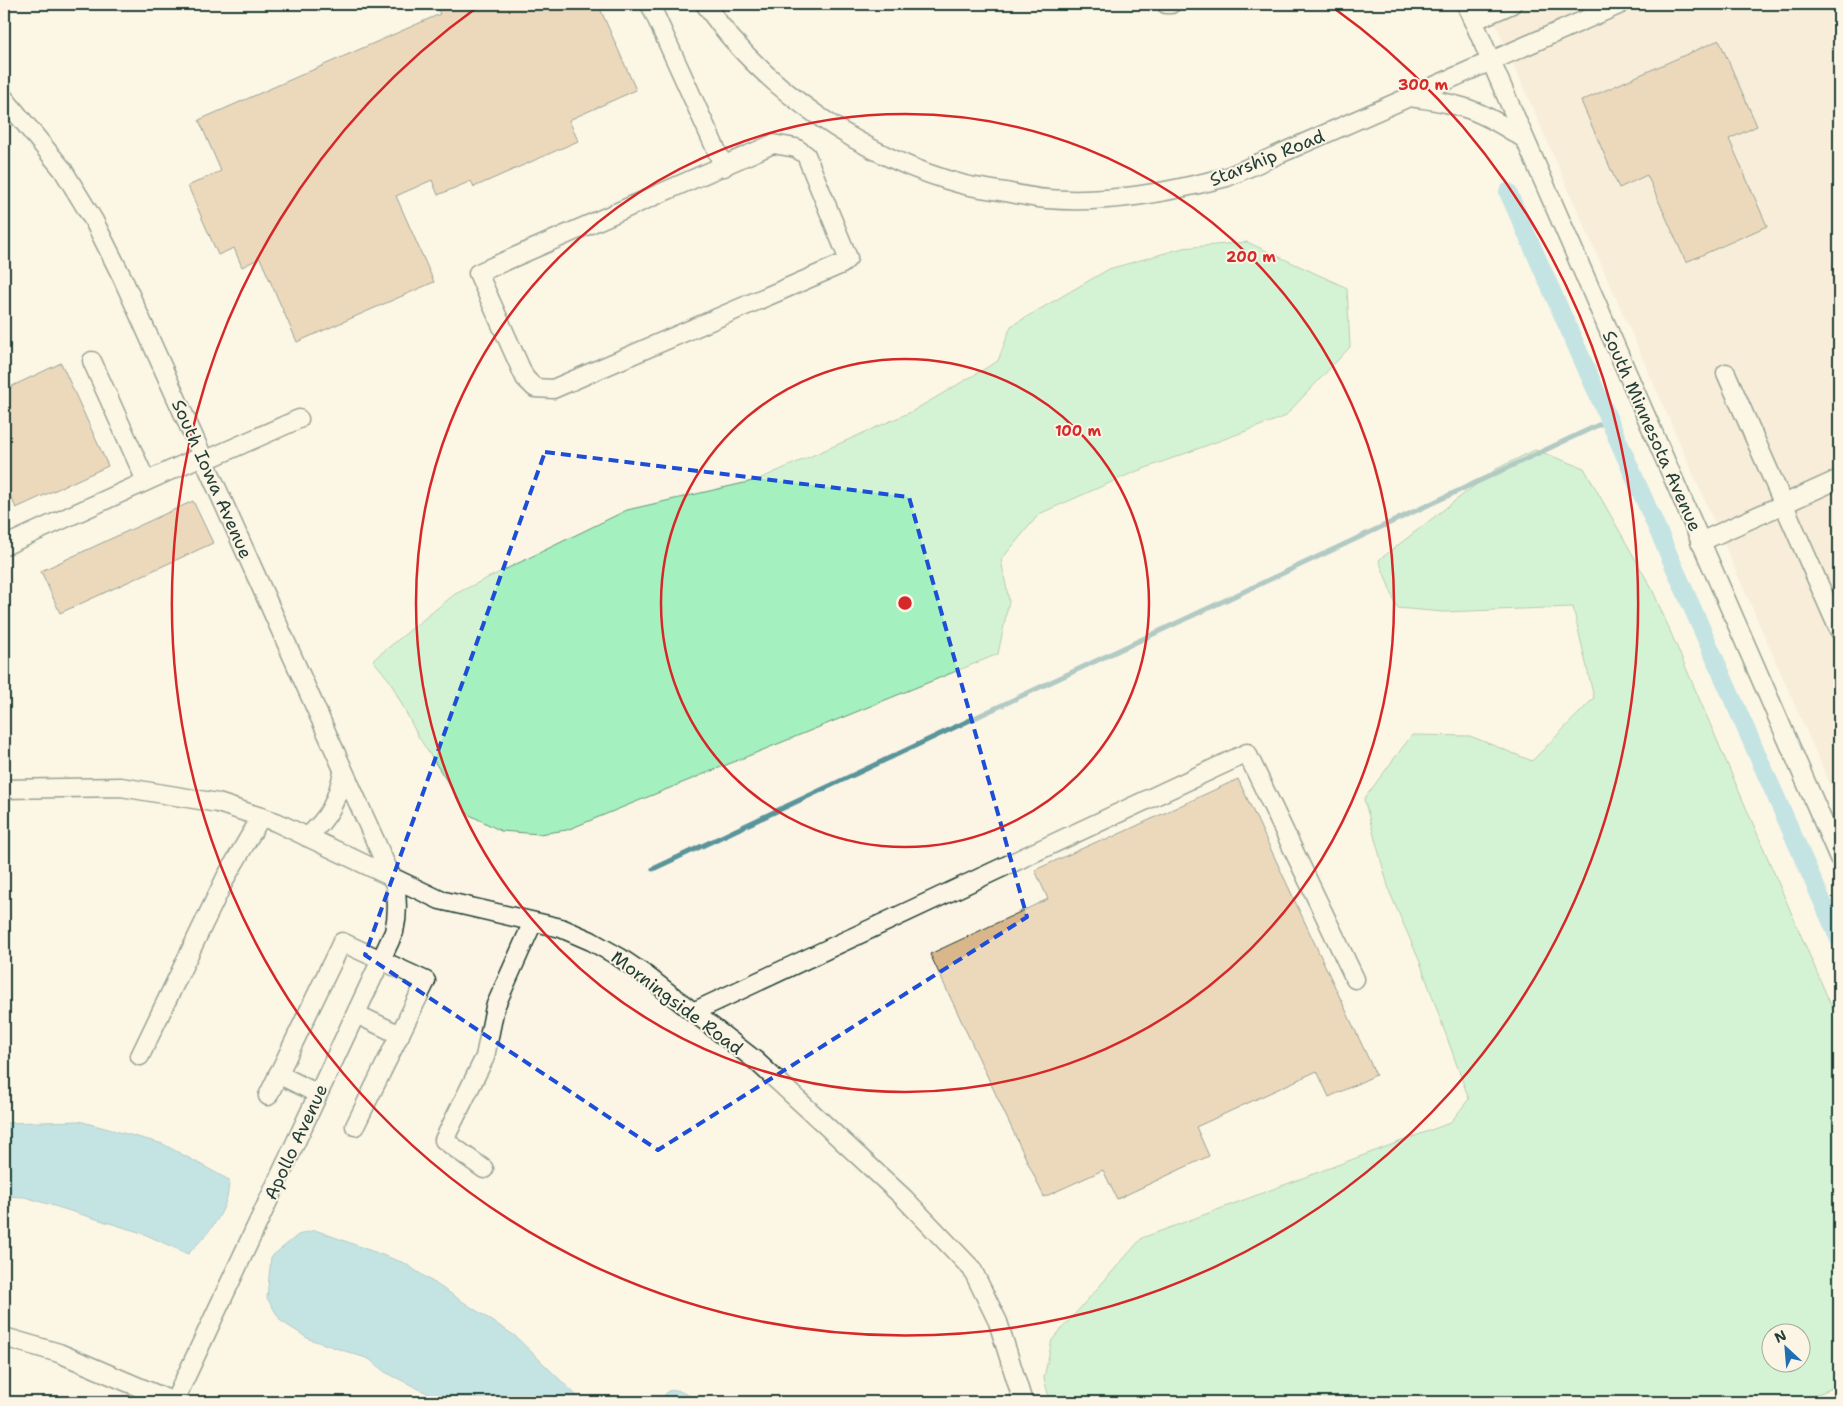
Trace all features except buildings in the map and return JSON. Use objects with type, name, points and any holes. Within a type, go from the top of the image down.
[{"type":"street","points":[[650,4],[724,167]]},
{"type":"street","name":"Starship Road","points":[[706,4],[738,45],[782,88],[824,121],[858,141],[914,167],[965,185],[1047,199],[1108,199],[1166,192],[1228,177],[1621,4]]},
{"type":"street","points":[[1166,4],[1171,4]]},
{"type":"street","name":"South Minnesota Avenue","points":[[1466,4],[1839,858]]},
{"type":"street","points":[[1473,21],[1512,4]]},
{"type":"street","points":[[1408,97],[1448,102],[1480,112],[1523,138]]},
{"type":"street","name":"South Iowa Avenue","points":[[4,98],[63,170],[94,221],[122,277],[391,878]]},
{"type":"street","points":[[774,144],[796,148],[806,155],[848,258],[842,264],[553,389],[535,388],[525,378],[478,274],[724,167],[774,144]]},
{"type":"street","points":[[92,361],[146,481]]},
{"type":"street","points":[[1726,373],[1839,630]]},
{"type":"street","points":[[4,546],[146,481],[299,420]]},
{"type":"street","points":[[1700,542],[1839,479]]},
{"type":"street","points":[[694,1012],[1247,753],[1355,980]]},
{"type":"street","points":[[307,838],[323,823],[336,801],[343,773]]},
{"type":"street","name":"Morningside Road","points":[[4,790],[121,786],[218,803],[260,817],[440,900],[561,928],[591,941],[647,976],[755,1060],[897,1191],[972,1269],[998,1322],[1023,1402]]},
{"type":"street","points":[[140,1056],[226,877],[260,817]]},
{"type":"street","name":"Apollo Avenue","points":[[174,1402],[356,1014],[380,958],[394,932],[398,915],[395,885],[391,878]]},
{"type":"street","points":[[484,1169],[444,1140],[485,1057],[495,1007],[533,922]]},
{"type":"street","points":[[268,1096],[342,942],[426,981],[355,1126]]},
{"type":"street","points":[[356,1014],[400,1035]]},
{"type":"street","points":[[278,1074],[318,1094]]},
{"type":"street","points":[[4,1337],[59,1353],[174,1402]]},
{"type":"highlighted area","points":[[545,452],[909,497],[1027,917],[658,1150],[365,955]]},
{"type":"shaded area","points":[[1487,4],[1839,4],[1839,804],[1784,680]]},
{"type":"green space","points":[[1247,242],[1347,288],[1350,347],[1284,417],[1132,473],[1039,514],[1001,560],[1009,601],[998,654],[567,830],[539,834],[501,831],[468,814],[418,736],[390,681],[373,660],[455,594],[627,510],[757,480],[911,412],[998,361],[1011,326],[1109,269],[1183,248]]},
{"type":"green space","points":[[1535,450],[1584,468],[1652,589],[1839,1024],[1839,1385],[1800,1402],[1050,1402],[1044,1378],[1052,1340],[1142,1238],[1450,1123],[1469,1099],[1420,962],[1390,893],[1364,799],[1412,735],[1470,736],[1532,761],[1594,698],[1573,607],[1443,612],[1397,608],[1379,560],[1496,469]]},
{"type":"water","points":[[79,1121],[163,1144],[229,1180],[226,1202],[222,1212],[203,1238],[188,1254],[142,1233],[25,1197],[4,1196],[4,1123]]},
{"type":"water","points":[[315,1230],[404,1263],[515,1336],[583,1402],[445,1402],[385,1372],[369,1359],[309,1339],[281,1321],[267,1298],[271,1257],[298,1235]]},
{"type":"water","points":[[677,1390],[703,1402],[662,1402],[668,1391]]},
{"type":"waterway","points":[[1508,192],[1839,939]]},
{"type":"waterway","points":[[653,869],[1609,420]]}]
